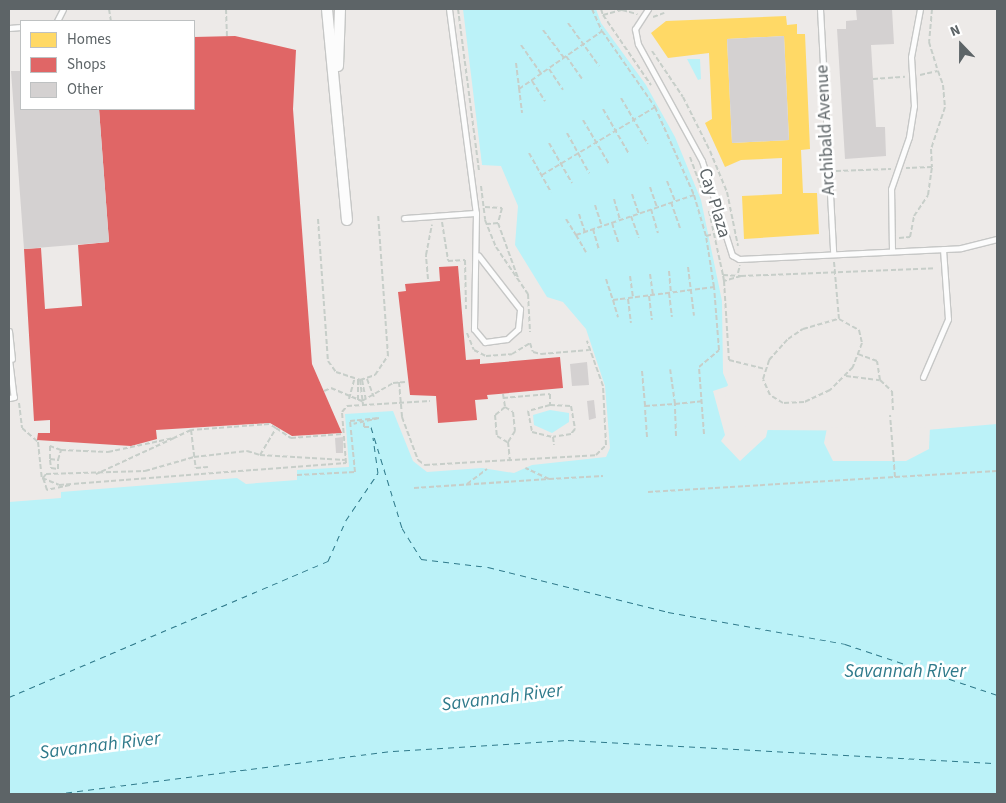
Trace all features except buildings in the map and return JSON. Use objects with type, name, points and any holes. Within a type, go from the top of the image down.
[{"type":"street","points":[[327,9],[347,220]]},
{"type":"street","points":[[337,102],[340,9]]},
{"type":"lane","points":[[449,9],[476,213],[478,254],[472,273],[474,329],[485,342],[507,339],[518,329],[520,309],[478,254]]},
{"type":"lane","name":"Cay Plaza","points":[[648,9],[635,29],[638,44],[702,161],[732,254],[741,259],[833,252],[943,249],[997,239]]},
{"type":"lane","name":"Archibald Avenue","points":[[820,9],[833,252]]},
{"type":"lane","points":[[892,250],[894,169],[909,137],[914,106],[912,76],[920,9]]},
{"type":"lane","points":[[404,218],[476,213]]},
{"type":"lane","points":[[923,377],[948,319],[946,267],[943,249]]},
{"type":"lane","points":[[9,331],[12,398]]},
{"type":"path","points":[[226,9],[227,36]]},
{"type":"path","points":[[458,9],[487,224],[517,280],[528,294],[530,332]]},
{"type":"path","points":[[592,9],[602,31],[655,108],[694,194],[706,236],[714,287],[718,350],[700,367],[704,434]]},
{"type":"path","points":[[601,9],[603,15],[656,93]]},
{"type":"path","points":[[892,239],[910,237],[914,216],[928,195],[932,167],[931,149],[945,107],[930,42],[932,9]]},
{"type":"path","points":[[603,15],[622,10],[642,16]]},
{"type":"path","points":[[568,23],[600,66]]},
{"type":"path","points":[[543,30],[582,79]]},
{"type":"path","points":[[519,88],[602,31]]},
{"type":"path","points":[[521,45],[541,74]]},
{"type":"path","points":[[516,64],[522,113]]},
{"type":"path","points":[[549,69],[563,90]]},
{"type":"path","points":[[874,80],[938,71]]},
{"type":"path","points":[[532,80],[545,101]]},
{"type":"path","points":[[621,98],[648,144]]},
{"type":"path","points":[[542,175],[655,108]]},
{"type":"path","points":[[603,109],[629,154]]},
{"type":"path","points":[[583,120],[609,164]]},
{"type":"path","points":[[566,133],[589,173]]},
{"type":"path","points":[[549,143],[572,183]]},
{"type":"path","points":[[530,154],[551,192]]},
{"type":"path","points":[[688,154],[705,200]]},
{"type":"path","points":[[828,171],[932,167]]},
{"type":"path","points":[[667,181],[680,228]]},
{"type":"path","points":[[650,187],[657,207]]},
{"type":"path","points":[[632,194],[639,214]]},
{"type":"path","points":[[576,235],[694,194]]},
{"type":"path","points":[[614,199],[620,220]]},
{"type":"path","points":[[596,206],[602,226]]},
{"type":"path","points":[[485,208],[502,208],[498,223],[517,280]]},
{"type":"path","points":[[651,210],[658,232]]},
{"type":"path","points":[[709,210],[724,281],[729,360],[766,369]]},
{"type":"path","points":[[318,218],[328,361],[336,372],[354,380],[360,380],[367,379],[381,370],[388,356],[378,214]]},
{"type":"path","points":[[579,214],[585,232]]},
{"type":"path","points":[[631,216],[639,238]]},
{"type":"path","points":[[566,219],[586,252]]},
{"type":"path","points":[[487,224],[498,223]]},
{"type":"path","points":[[612,223],[618,244]]},
{"type":"path","points":[[593,229],[599,250]]},
{"type":"path","points":[[706,236],[711,235]]},
{"type":"path","points":[[833,252],[839,319]]},
{"type":"path","points":[[688,267],[694,316]]},
{"type":"path","points":[[723,275],[741,276],[946,267]]},
{"type":"path","points":[[670,271],[672,318]]},
{"type":"path","points":[[650,274],[653,295]]},
{"type":"path","points":[[630,276],[633,298]]},
{"type":"path","points":[[724,281],[741,276]]},
{"type":"path","points":[[606,279],[618,317]]},
{"type":"path","points":[[613,300],[714,287]]},
{"type":"path","points":[[648,296],[652,320]]},
{"type":"path","points":[[628,298],[631,323]]},
{"type":"path","points":[[839,319],[859,330],[862,343],[845,376],[830,390],[804,402],[783,403],[770,395],[763,379],[766,369],[788,339],[803,329],[839,319]]},
{"type":"path","points":[[399,382],[401,403],[418,460],[425,465],[596,454],[603,450],[603,386],[587,341]]},
{"type":"path","points":[[858,354],[877,361],[880,380]]},
{"type":"path","points":[[670,369],[676,436]]},
{"type":"path","points":[[642,371],[647,437]]},
{"type":"path","points":[[845,376],[880,380],[892,391],[893,410]]},
{"type":"path","points":[[367,379],[374,397]]},
{"type":"path","points":[[349,399],[354,380]]},
{"type":"path","points":[[360,380],[364,400],[363,406]]},
{"type":"path","points":[[358,400],[360,380]]},
{"type":"path","points":[[324,391],[331,388],[349,399],[364,400],[374,397],[399,382],[405,382]]},
{"type":"path","points":[[503,394],[505,407],[513,412],[515,431],[508,442],[510,460]]},
{"type":"path","points":[[503,398],[550,394],[550,405]]},
{"type":"path","points":[[12,398],[21,405],[22,428],[38,442],[43,478],[47,490],[77,484]]},
{"type":"path","points":[[345,460],[342,412],[347,406],[430,401]]},
{"type":"path","points":[[645,406],[702,401]]},
{"type":"path","points":[[550,405],[571,406],[575,429],[571,434],[553,437],[532,432],[528,411],[550,405]]},
{"type":"path","points":[[505,407],[495,415],[497,436],[508,442]]},
{"type":"path","points":[[890,415],[895,477]]},
{"type":"path","points":[[342,421],[379,418],[354,424]]},
{"type":"path","points":[[297,475],[355,472],[350,421]]},
{"type":"path","points":[[364,423],[364,427],[371,427]]},
{"type":"path","points":[[94,475],[192,430],[269,424],[291,438],[343,434]]},
{"type":"path","points":[[260,455],[276,428]]},
{"type":"path","points":[[192,430],[196,468],[208,467]]},
{"type":"path","points":[[553,437],[554,445]]},
{"type":"path","points":[[61,450],[58,469],[51,468],[50,446],[61,450],[108,452],[174,438]]},
{"type":"path","points":[[43,478],[46,474],[94,475],[145,471],[194,457],[247,451],[260,455],[345,460]]},
{"type":"path","points":[[50,459],[58,460]]},
{"type":"path","points":[[43,478],[59,485],[77,484],[211,476],[345,460]]},
{"type":"path","points":[[525,468],[549,479]]},
{"type":"path","points":[[467,484],[487,469]]},
{"type":"path","points":[[648,492],[997,471]]},
{"type":"path","points":[[414,488],[603,476]]},
{"type":"water","name":"Savannah River","points":[[463,9],[596,9],[601,23],[646,85],[675,137],[701,200],[722,301],[723,373],[728,385],[722,395],[745,430],[915,431],[997,424],[997,794],[9,794],[9,502],[61,498],[61,492],[237,478],[246,484],[297,480],[297,470],[349,467],[345,414],[393,411],[413,461],[427,472],[482,468],[514,473],[532,465],[606,457],[610,448],[605,386],[586,329],[563,302],[547,297],[515,245],[518,206],[501,166],[482,165]]},
{"type":"water","points":[[687,59],[700,59],[701,79],[698,80]]},
{"type":"water","points":[[550,410],[569,413],[569,422],[552,433],[534,425],[533,415]]},
{"type":"pier","points":[[460,9],[462,9],[482,168],[479,166]]},
{"type":"pier","points":[[728,386],[725,395],[746,428],[768,428],[766,437],[740,461],[721,441],[725,435],[713,391]]},
{"type":"pier","points":[[930,427],[929,449],[906,461],[833,461],[824,443],[827,428]]},
{"type":"ferry route","points":[[371,427],[402,528],[421,559],[488,567],[668,612],[845,644],[997,695]]},
{"type":"ferry route","points":[[9,697],[328,561],[346,520],[378,473],[373,437]]},
{"type":"ferry route","points":[[55,794],[393,751],[568,740],[997,763]]}]
